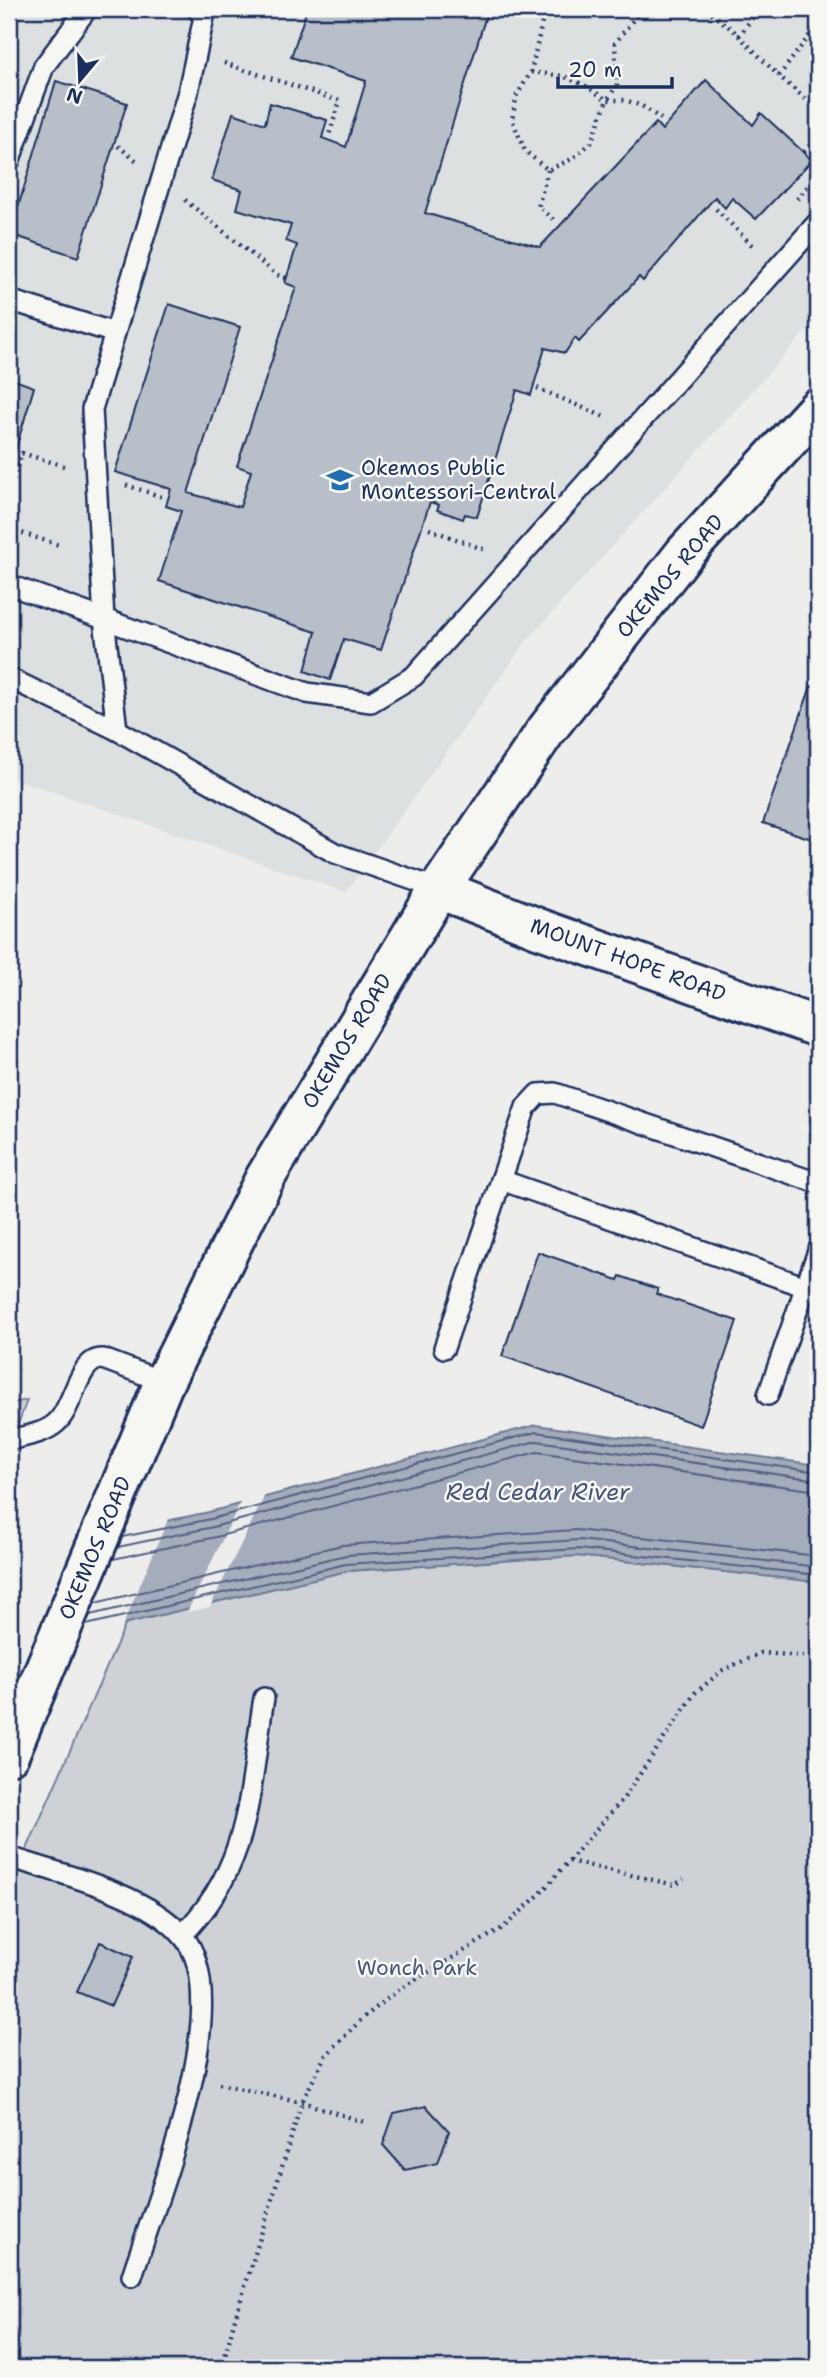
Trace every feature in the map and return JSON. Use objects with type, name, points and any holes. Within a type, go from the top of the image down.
[{"type":"main road","name":"OKEMOS ROAD","points":[[14,1743],[164,1382],[265,1178],[439,889],[545,732],[684,554],[818,408]]},
{"type":"main road","name":"MOUNT HOPE ROAD","points":[[439,889],[538,928],[818,1027]]},
{"type":"lane","points":[[9,162],[44,66],[87,9]]},
{"type":"lane","points":[[117,730],[104,619],[92,409],[161,181],[196,54],[204,17],[197,9]]},
{"type":"lane","points":[[9,585],[307,694],[371,702],[414,676],[818,222]]},
{"type":"lane","points":[[9,300],[115,333]]},
{"type":"lane","points":[[9,678],[117,730],[335,853],[439,889]]},
{"type":"lane","points":[[444,1348],[531,1099],[547,1092],[818,1183]]},
{"type":"lane","points":[[501,1180],[806,1287]]},
{"type":"lane","points":[[768,1395],[818,1251]]},
{"type":"lane","points":[[9,1440],[43,1431],[57,1422],[68,1408],[86,1365],[93,1360],[103,1359],[164,1382]]},
{"type":"lane","points":[[182,1935],[202,1915],[232,1867],[244,1825],[264,1698]]},
{"type":"lane","points":[[9,1857],[111,1890],[149,1910],[182,1935],[201,1972],[200,2029],[194,2079],[132,2276]]},
{"type":"path","points":[[545,9],[531,72],[517,95],[512,119],[525,151],[548,170]]},
{"type":"path","points":[[548,170],[572,159],[591,144],[607,100],[617,85],[615,43],[642,9]]},
{"type":"path","points":[[706,9],[818,110]]},
{"type":"path","points":[[739,36],[759,9]]},
{"type":"path","points":[[779,76],[818,24]]},
{"type":"path","points":[[196,54],[340,101],[329,135]]},
{"type":"path","points":[[531,72],[563,76],[586,86],[607,100],[625,100],[661,120]]},
{"type":"path","points":[[804,152],[811,145],[818,152]]},
{"type":"path","points":[[118,146],[277,275],[286,278]]},
{"type":"path","points":[[548,170],[538,207],[555,221]]},
{"type":"path","points":[[716,209],[755,248]]},
{"type":"path","points":[[537,388],[608,418]]},
{"type":"path","points":[[9,529],[59,545]]},
{"type":"path","points":[[429,529],[492,552]]},
{"type":"path","points":[[222,2368],[302,2102],[325,2056],[363,2018],[400,1989],[504,1927],[569,1861],[623,1799],[695,1693],[723,1670],[761,1653],[818,1657]]},
{"type":"path","points":[[569,1861],[675,1885],[684,1879]]},
{"type":"path","points":[[194,2079],[302,2102],[367,2123]]},
{"type":"shaded area","name":"Okemos Public Montessori-Central","points":[[9,9],[818,9],[818,318],[526,642],[346,892],[9,777]]},
{"type":"green space","points":[[27,1400],[9,1449],[9,1404]]},
{"type":"green space","name":"Wonch Park","points":[[577,1556],[818,1582],[818,2368],[9,2368],[9,1890],[126,1623],[347,1571]]},
{"type":"water","name":"Red Cedar River","points":[[536,1425],[818,1465],[818,1582],[577,1556],[347,1571],[9,1651],[9,1554],[209,1512]]},
{"type":"pier","points":[[266,1493],[210,1607],[187,1612],[242,1499]]},
{"type":"pier","points":[[169,1517],[122,1627],[9,1655],[9,1551]]},
{"type":"building","points":[[307,9],[488,9],[425,213],[540,247],[656,123],[662,130],[706,80],[753,125],[761,113],[812,160],[756,219],[732,198],[725,208],[715,197],[643,281],[639,277],[579,342],[575,338],[565,353],[545,348],[531,395],[517,390],[477,517],[465,514],[463,519],[437,510],[439,505],[430,502],[381,650],[344,639],[330,680],[305,671],[316,632],[159,581],[181,511],[166,506],[171,489],[115,472],[169,304],[240,327],[188,493],[240,507],[251,471],[237,466],[296,287],[285,283],[297,245],[286,241],[291,225],[237,209],[242,190],[212,180],[233,113],[265,124],[270,103],[327,120],[322,138],[346,147],[366,81],[291,57]]},
{"type":"building","points":[[56,81],[127,103],[78,257],[10,234]]},
{"type":"building","points":[[9,378],[34,387],[9,472]]},
{"type":"building","points":[[811,686],[818,689],[818,841],[763,823]]},
{"type":"building","points":[[538,1252],[618,1280],[620,1276],[658,1289],[656,1294],[737,1321],[701,1426],[502,1356]]},
{"type":"building","points":[[100,1942],[133,1957],[111,2006],[77,1992]]},
{"type":"building","points":[[426,2106],[449,2131],[438,2163],[405,2170],[383,2145],[394,2113]]},
{"type":"place","name":"Okemos Public Montessori-Central","points":[[340,480]]}]
